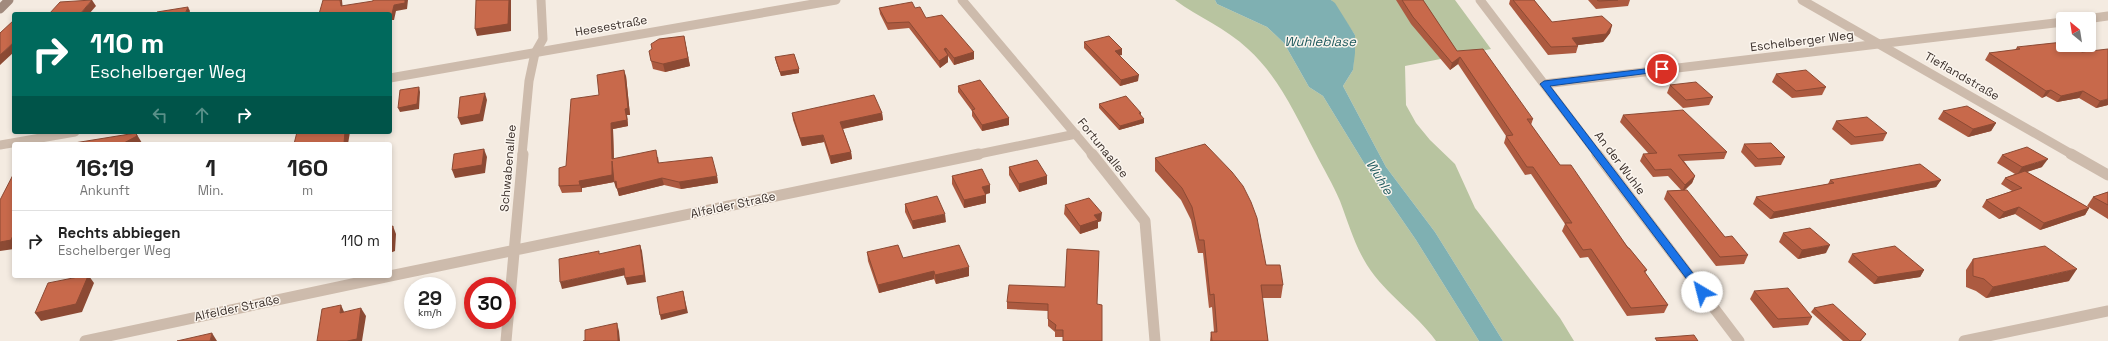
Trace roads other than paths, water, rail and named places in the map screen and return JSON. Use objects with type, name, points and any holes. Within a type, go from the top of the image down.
[{"type":"main road","points":[[0,9],[9,0]]},
{"type":"street","name":"Schwabenallee","points":[[506,341],[529,81],[535,53],[543,40],[541,0]]},
{"type":"street","name":"Heesestraße","points":[[392,78],[836,0]]},
{"type":"street","name":"Fortunaallee","points":[[962,0],[1076,134],[1145,221],[1155,341]]},
{"type":"street","name":"An der Wuhle","points":[[1480,0],[1739,341]]},
{"type":"street","name":"Tieflandstraße","points":[[1802,0],[2108,174]]},
{"type":"street","points":[[2096,18],[2108,16]]},
{"type":"street","name":"Eschelberger Weg","points":[[1544,84],[2056,23]]},
{"type":"street","points":[[17,142],[63,134]]},
{"type":"street","name":"Alfelder Straße","points":[[392,276],[1076,134]]},
{"type":"street","points":[[0,145],[12,143]]},
{"type":"street","name":"Alfelder Straße","points":[[85,341],[381,278]]},
{"type":"street","points":[[1971,340],[2108,311]]},
{"type":"water","points":[[1215,0],[1331,0],[1335,3],[1355,35],[1353,70],[1343,86],[1386,167],[1435,232],[1503,341],[1479,341],[1416,240],[1372,176],[1323,96],[1309,87],[1284,43],[1267,27],[1217,4]]},
{"type":"water label","name":"Wuhleblase","points":[[1320,41]]},
{"type":"water label","name":"Wuhle","points":[[1380,177]]}]
